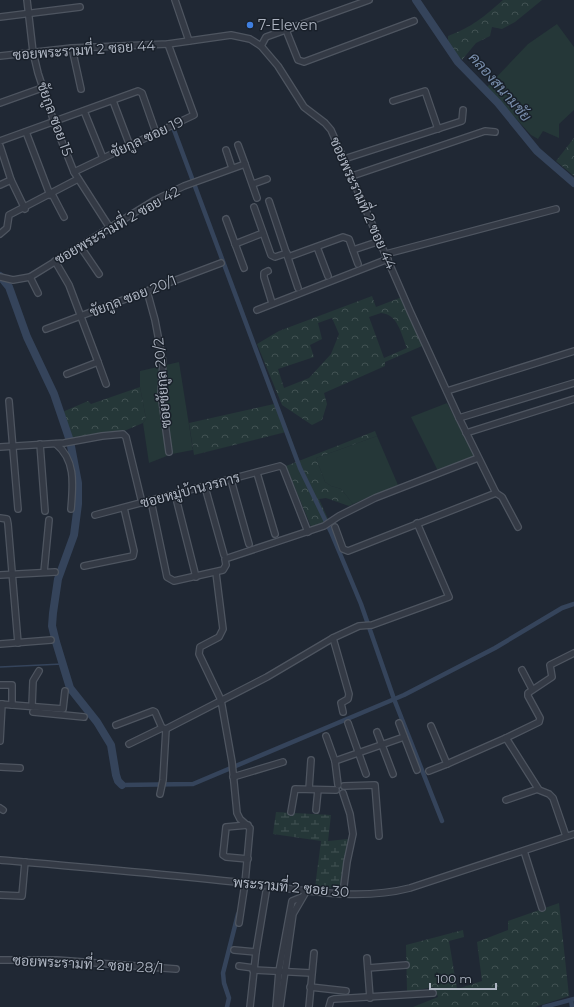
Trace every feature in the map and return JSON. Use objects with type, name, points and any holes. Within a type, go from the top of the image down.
[{"type":"street","name":"ชัยกูล ซอย 15","points":[[27,0],[33,52],[42,88],[54,122],[74,172],[98,206],[110,228]]},
{"type":"street","points":[[175,0],[189,42]]},
{"type":"street","points":[[261,46],[266,37],[369,0]]},
{"type":"street","points":[[0,17],[80,7]]},
{"type":"street","points":[[286,30],[298,60],[304,62],[414,21]]},
{"type":"street","name":"ซอยพระรามที่ 2 ซอย 44","points":[[0,56],[72,48],[168,44],[231,35],[250,38],[261,46],[278,66],[304,107],[329,126],[466,433],[496,493],[502,497],[518,528]]},
{"type":"street","name":"ชัยกูล ซอย 19","points":[[74,172],[194,115],[168,44]]},
{"type":"street","points":[[72,48],[81,89]]},
{"type":"street","points":[[0,103],[42,88]]},
{"type":"street","points":[[0,141],[138,91],[142,93],[156,133]]},
{"type":"street","points":[[393,101],[425,91],[438,129]]},
{"type":"street","points":[[113,101],[130,146]]},
{"type":"street","points":[[344,159],[462,121],[463,110]]},
{"type":"street","points":[[84,111],[103,158]]},
{"type":"street","points":[[352,176],[485,131],[495,132]]},
{"type":"street","points":[[26,132],[51,195],[64,217]]},
{"type":"street","points":[[238,145],[257,198]]},
{"type":"street","points":[[0,146],[11,180],[25,209]]},
{"type":"street","points":[[226,150],[232,168]]},
{"type":"street","name":"ซอยพระรามที่ 2 ซอย 42","points":[[0,277],[13,280],[30,277],[155,200],[195,181],[245,164]]},
{"type":"street","points":[[0,234],[7,228],[9,215],[25,209],[78,179]]},
{"type":"street","points":[[253,184],[267,179]]},
{"type":"street","points":[[0,185],[11,180]]},
{"type":"street","points":[[269,201],[298,288]]},
{"type":"street","points":[[254,207],[271,255],[275,257],[287,255],[316,247],[343,237],[349,239],[358,264]]},
{"type":"street","points":[[257,310],[387,257],[556,209]]},
{"type":"street","points":[[226,219],[244,268]]},
{"type":"street","points":[[235,244],[263,233]]},
{"type":"street","points":[[353,250],[380,241]]},
{"type":"street","points":[[80,246],[99,274]]},
{"type":"street","points":[[316,247],[328,276]]},
{"type":"street","points":[[55,261],[69,285],[106,384]]},
{"type":"street","name":"ชัยกูล ซอย 20/1","points":[[46,329],[220,263]]},
{"type":"street","points":[[268,271],[264,273],[264,277],[272,303]]},
{"type":"street","points":[[30,277],[38,293]]},
{"type":"street","name":"ซอยชัยกูล 20/2","points":[[147,291],[156,320],[163,362],[161,394],[169,452]]},
{"type":"street","points":[[447,391],[574,351]]},
{"type":"street","points":[[67,374],[98,362]]},
{"type":"street","points":[[459,418],[574,383]]},
{"type":"street","points":[[466,433],[574,399]]},
{"type":"street","points":[[9,401],[18,509]]},
{"type":"street","points":[[0,447],[64,444],[102,436],[123,434],[126,437],[142,503]]},
{"type":"street","points":[[40,444],[45,511]]},
{"type":"street","points":[[56,444],[65,452],[71,473],[73,488],[71,509]]},
{"type":"street","points":[[224,557],[308,532],[326,525],[339,516],[375,498],[478,458]]},
{"type":"street","name":"ซอยหมู่บ้านวรการ","points":[[95,515],[257,473],[276,466],[284,468],[308,532]]},
{"type":"street","points":[[257,473],[275,534]]},
{"type":"street","points":[[231,480],[249,544]]},
{"type":"street","points":[[151,501],[167,577],[174,581],[216,573],[223,570],[226,565],[205,487]]},
{"type":"street","points":[[335,527],[343,549],[348,551],[496,493]]},
{"type":"street","points":[[175,494],[196,577]]},
{"type":"street","points":[[84,566],[133,556],[134,551],[124,508]]},
{"type":"street","points":[[0,518],[7,519],[8,524],[18,643]]},
{"type":"street","points":[[44,572],[49,520]]},
{"type":"street","points":[[129,744],[164,729],[221,700],[279,670],[333,638],[359,626],[372,625],[448,597],[417,523]]},
{"type":"street","points":[[0,575],[55,572]]},
{"type":"street","points":[[216,573],[223,629],[219,637],[200,647],[199,654],[221,700],[232,762],[238,816],[248,825],[250,830],[248,859],[239,923]]},
{"type":"street","points":[[333,638],[349,694],[348,699],[341,703],[343,712]]},
{"type":"street","points":[[0,644],[51,640]]},
{"type":"street","points":[[429,771],[506,738],[540,721],[528,693],[552,677],[550,665],[574,653]]},
{"type":"street","points":[[522,670],[532,689]]},
{"type":"street","points":[[33,709],[33,681],[39,671]]},
{"type":"street","points":[[0,685],[12,685],[12,705]]},
{"type":"street","points":[[56,711],[63,709],[65,691]]},
{"type":"street","points":[[0,741],[1,704],[56,711],[84,717]]},
{"type":"street","points":[[116,725],[153,711],[155,712],[164,729],[162,783],[160,794]]},
{"type":"street","points":[[348,723],[366,774]]},
{"type":"street","points":[[399,723],[417,770]]},
{"type":"street","points":[[431,726],[447,764]]},
{"type":"street","points":[[377,732],[393,774]]},
{"type":"street","points":[[326,736],[335,761],[340,787],[338,793],[343,793],[353,828],[347,862],[345,893]]},
{"type":"street","points":[[335,761],[404,737]]},
{"type":"street","points":[[506,738],[538,788],[553,798],[566,836]]},
{"type":"street","points":[[309,789],[311,760]]},
{"type":"street","points":[[233,777],[283,762]]},
{"type":"street","points":[[0,767],[20,768]]},
{"type":"street","points":[[291,812],[295,789],[318,790],[375,785],[379,836]]},
{"type":"street","points":[[506,800],[538,788]]},
{"type":"street","points":[[316,810],[318,790]]},
{"type":"street","points":[[248,825],[226,828],[223,855],[226,857],[248,859]]},
{"type":"street","name":"พระรามที่ 2 ซอย 30","points":[[0,860],[307,890],[370,894],[401,890],[574,834]]},
{"type":"street","points":[[524,851],[542,908]]},
{"type":"street","points":[[0,895],[22,896],[25,862]]},
{"type":"street","points":[[276,1007],[293,906],[300,903],[307,890]]},
{"type":"street","points":[[250,1007],[256,952],[266,892]]},
{"type":"street","points":[[234,950],[256,952]]},
{"type":"street","points":[[309,1007],[314,953]]},
{"type":"street","points":[[367,958],[370,998]]},
{"type":"street","name":"ซอยพระรามที่ 2 ซอย 28/1","points":[[0,960],[57,960],[176,969]]},
{"type":"street","points":[[368,968],[406,965]]},
{"type":"street","points":[[239,966],[282,972],[312,973]]},
{"type":"street","points":[[280,1007],[282,972]]},
{"type":"street","points":[[310,988],[346,991]]},
{"type":"street","points":[[329,1007],[331,1000],[334,999],[370,998],[432,993]]},
{"type":"green space","points":[[503,0],[542,0],[515,22],[502,29],[492,27],[490,36],[476,43],[462,60],[448,44],[448,36],[477,21]]},
{"type":"green space","points":[[557,24],[574,47],[574,110],[559,124],[559,138],[543,131],[538,139],[531,135],[487,87],[528,44]]},
{"type":"green space","points":[[574,138],[574,176],[556,161]]},
{"type":"green space","points":[[372,296],[376,307],[402,297],[422,346],[385,362],[385,366],[324,393],[327,404],[322,420],[312,425],[282,405],[257,344],[279,331]],"holes":[[[381,313],[387,314],[395,321],[401,331],[407,348],[384,358],[369,317]],[[332,318],[339,334],[331,354],[309,378],[284,388],[278,369],[314,357],[310,345],[322,339],[318,323]]]},
{"type":"green space","points":[[179,362],[193,450],[172,454],[149,463],[143,423],[146,419],[140,387],[140,371]]},
{"type":"green space","points":[[140,387],[146,419],[143,423],[124,431],[125,434],[112,432],[72,439],[60,413],[88,401],[91,404]]},
{"type":"green space","points":[[447,403],[475,457],[438,471],[411,417]]},
{"type":"green space","points":[[274,404],[286,432],[194,455],[189,423]]},
{"type":"green space","points":[[375,431],[377,436],[316,458],[325,482],[331,486],[341,489],[353,504],[349,506],[326,498],[319,499],[329,521],[312,529],[286,466]]},
{"type":"green space","points":[[377,436],[398,485],[353,504],[341,489],[331,486],[325,482],[316,458]]},
{"type":"green space","points":[[276,812],[331,815],[328,841],[348,839],[341,888],[315,887],[321,841],[273,834]]},
{"type":"green space","points":[[559,903],[569,996],[535,1007],[413,1007],[438,997],[434,987],[407,992],[406,945],[463,930],[464,937],[449,941],[457,989],[482,981],[477,942],[508,930],[508,921]]},
{"type":"waterway","name":"คลองสนามชัย","points":[[416,0],[458,62],[498,103],[537,151],[574,183]]},
{"type":"waterway","points":[[174,130],[300,468],[331,532],[361,604],[394,699],[442,821]]},
{"type":"waterway","points":[[0,276],[9,287],[27,337],[54,394],[70,441],[78,483],[78,504],[74,535],[58,579],[52,626],[70,688],[97,722],[111,745],[116,775],[118,781],[122,785]]},
{"type":"waterway","points":[[122,785],[193,784],[404,695],[495,648],[562,608],[574,604]]},
{"type":"waterway","points":[[0,667],[62,664]]},
{"type":"waterway","points":[[227,1007],[229,998],[224,983],[223,973],[238,914]]},
{"type":"waterway","points":[[544,1007],[574,999]]},
{"type":"waterway","points":[[571,1000],[572,1007]]},
{"type":"place","name":"7-Eleven","points":[[250,25]]}]
